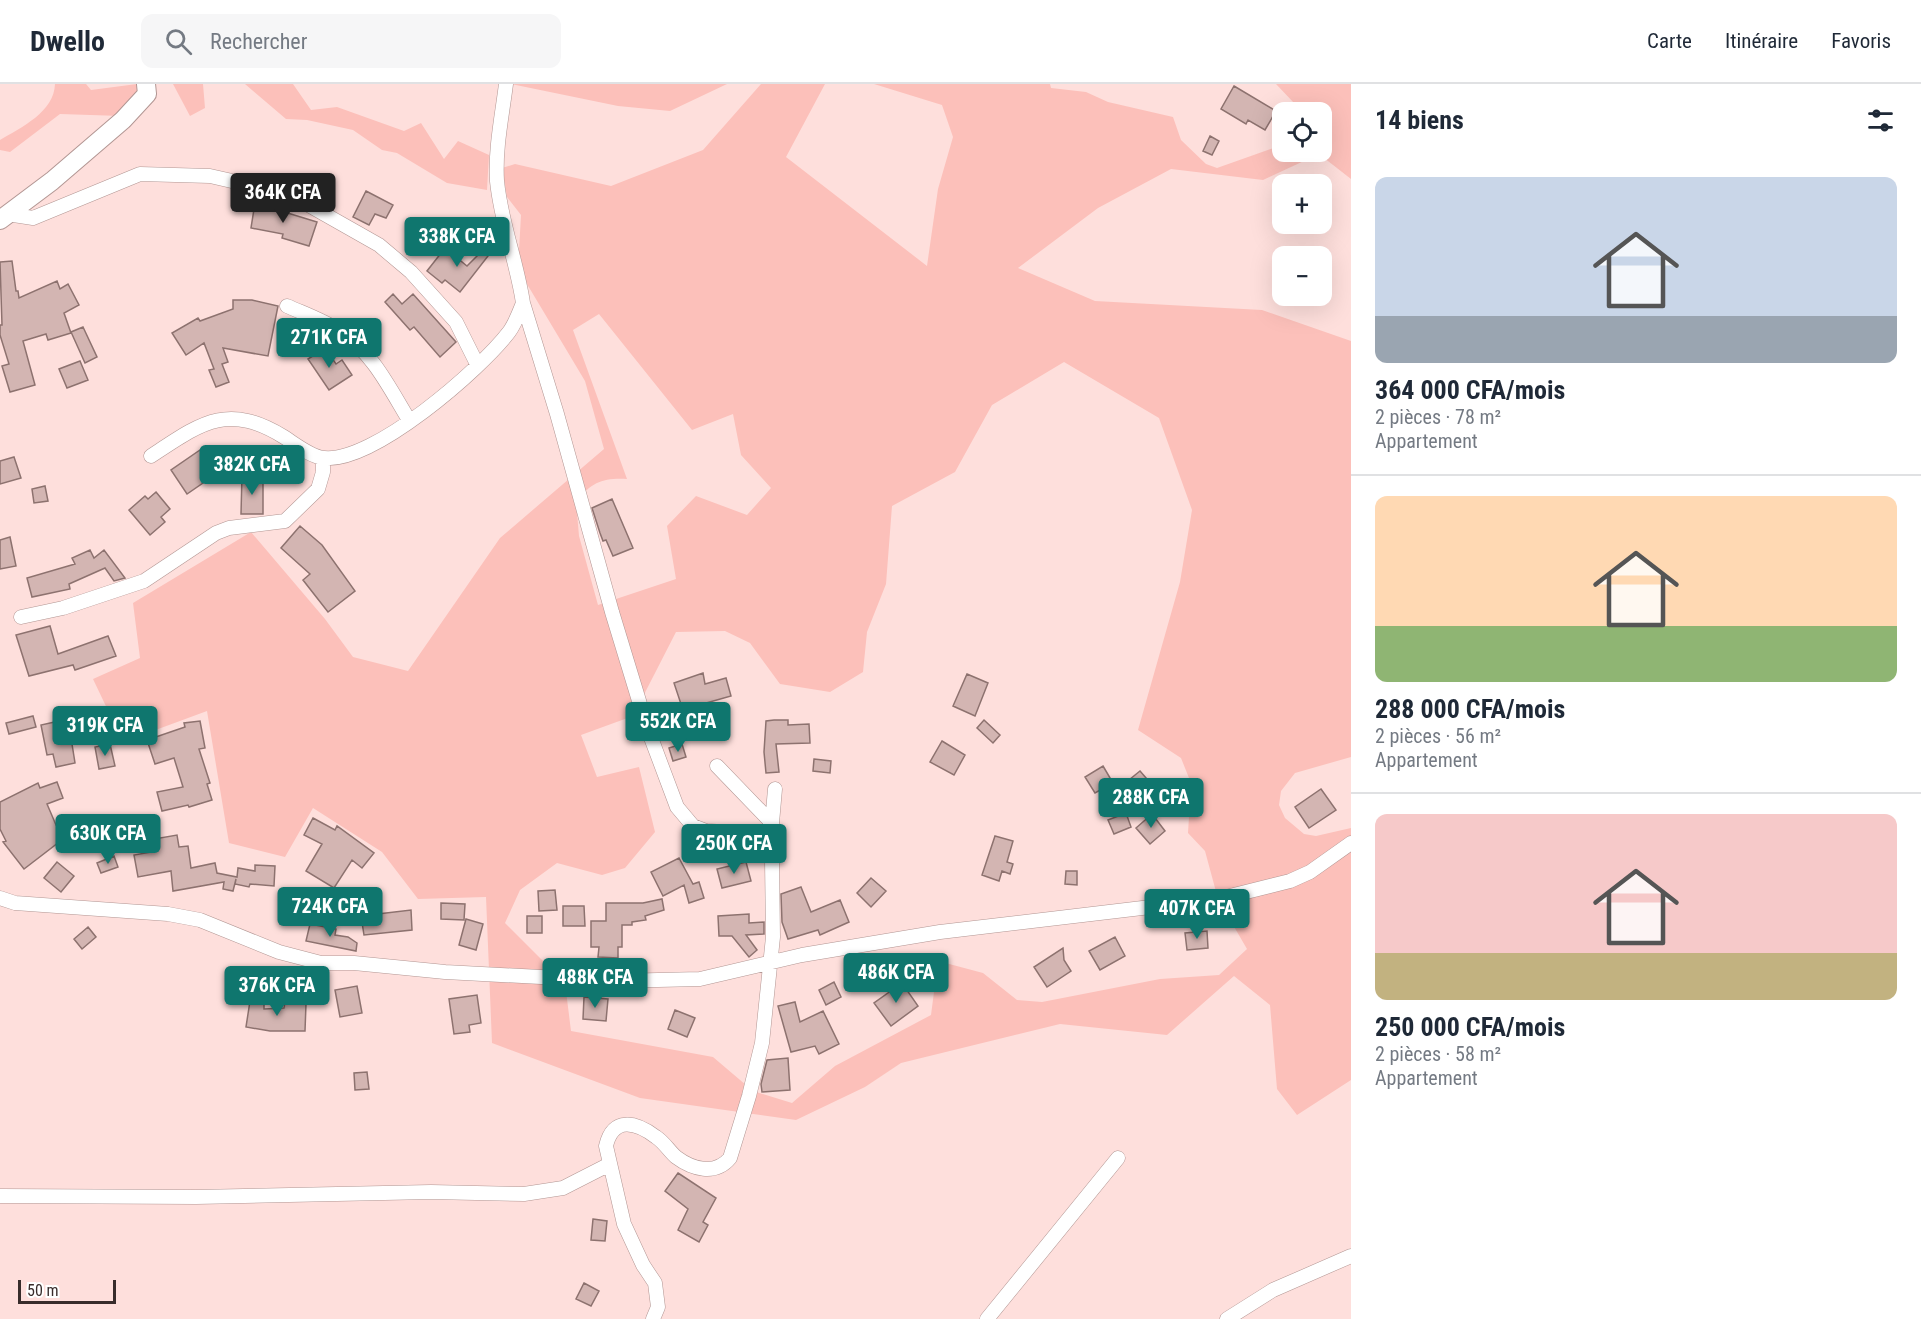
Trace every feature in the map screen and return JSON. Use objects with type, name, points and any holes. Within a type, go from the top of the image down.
[{"type":"street","points":[[3,217],[52,181],[123,120],[147,94],[146,84]]},
{"type":"street","points":[[506,84],[497,154],[501,210],[518,268],[523,303],[647,727],[677,807],[693,826],[706,831],[748,833],[760,842],[772,860]]},
{"type":"street","points":[[3,217],[33,218],[140,174],[210,176],[289,194],[379,245],[411,272],[456,322],[477,364]]},
{"type":"street","points":[[151,456],[199,426],[219,419],[240,419],[261,423],[323,458],[348,456],[367,449],[436,402],[477,364],[511,330],[523,303]]},
{"type":"street","points":[[287,306],[342,333],[365,352],[409,420]]},
{"type":"street","points":[[21,617],[63,608],[144,581],[216,533],[229,528],[285,521],[318,489],[323,472],[323,458]]},
{"type":"street","points":[[717,766],[772,823]]},
{"type":"street","points":[[653,1319],[658,1307],[655,1283],[643,1265],[624,1224],[606,1146],[613,1129],[624,1124],[640,1127],[658,1138],[676,1156],[692,1167],[709,1170],[723,1166],[730,1158],[759,1062],[773,938],[772,823],[776,789]]},
{"type":"street","points":[[0,898],[15,903],[168,914],[200,920],[279,952],[321,963],[354,963],[445,972],[615,981],[700,979],[769,962],[940,932],[1218,899],[1290,880],[1310,872],[1351,843]]},
{"type":"street","points":[[987,1319],[1118,1158]]},
{"type":"street","points":[[0,1196],[185,1197],[430,1192],[524,1194],[563,1188],[610,1164]]},
{"type":"street","points":[[1227,1319],[1273,1290],[1351,1256]]},
{"type":"shaded area","points":[[55,84],[86,84],[91,90],[137,84],[143,96],[121,116],[60,114],[10,152],[0,150],[0,140],[27,124],[43,111],[53,94]]},
{"type":"shaded area","points":[[173,84],[203,84],[205,108],[190,116]]},
{"type":"shaded area","points":[[245,84],[293,84],[311,110],[337,107],[404,131],[421,123],[444,159],[458,141],[489,155],[487,190],[447,183],[397,153],[382,150],[353,130],[307,120],[286,119]]},
{"type":"shaded area","points":[[511,84],[727,84],[670,111],[618,106]]},
{"type":"shaded area","points":[[761,84],[825,84],[786,157],[927,266],[938,189],[953,137],[942,105],[874,84],[1050,84],[1051,88],[1086,92],[1108,102],[1173,117],[1181,140],[1206,164],[1217,168],[1272,149],[1272,162],[1302,162],[1263,180],[1171,169],[1098,208],[1018,268],[1095,301],[1262,310],[1351,341],[1351,757],[1295,773],[1281,791],[1279,805],[1285,818],[1304,834],[1316,836],[1351,828],[1351,1080],[1297,1115],[1277,1089],[1270,1005],[1234,976],[1167,1035],[1060,1024],[901,1063],[865,1087],[796,1120],[640,1098],[492,1043],[486,897],[418,899],[382,852],[313,808],[285,857],[229,843],[207,711],[123,742],[93,679],[140,658],[133,603],[251,532],[325,619],[353,657],[408,671],[500,538],[604,449],[585,381],[518,269],[521,215],[507,197],[502,168],[515,164],[611,186],[703,150]],"holes":[[[599,314],[692,430],[733,414],[741,455],[771,488],[747,515],[696,496],[667,526],[676,579],[598,605],[579,536],[576,501],[598,482],[627,479],[573,330]],[[1064,362],[1159,418],[1192,510],[1180,582],[1138,730],[1181,758],[1191,783],[1188,833],[1205,851],[1218,899],[1247,949],[1219,975],[1160,979],[1042,1002],[1017,1000],[983,973],[938,961],[931,1015],[835,1066],[792,1103],[753,1091],[713,1057],[571,1031],[565,983],[505,923],[520,890],[557,863],[602,875],[625,868],[655,832],[639,767],[597,777],[581,735],[633,716],[676,632],[725,631],[750,643],[780,684],[830,692],[863,672],[867,632],[886,584],[892,506],[955,472],[992,405]]]},
{"type":"shaded area","points":[[1276,84],[1351,84],[1351,179],[1329,162],[1332,162],[1332,102],[1293,102]]},
{"type":"building","points":[[1234,86],[1272,109],[1272,118],[1265,130],[1248,120],[1246,124],[1221,109]]},
{"type":"building","points":[[1210,136],[1219,141],[1212,155],[1203,151]]},
{"type":"building","points":[[366,191],[393,205],[386,218],[375,214],[369,225],[353,217]]},
{"type":"building","points":[[255,203],[282,208],[281,211],[317,222],[309,246],[282,238],[283,234],[251,228]]},
{"type":"building","points":[[490,243],[495,247],[460,292],[445,280],[442,283],[427,271],[445,248],[467,266]]},
{"type":"building","points":[[12,261],[19,298],[57,281],[60,289],[68,284],[79,305],[64,313],[71,333],[48,340],[46,334],[23,341],[35,385],[10,392],[2,366],[9,364],[0,335],[0,325],[2,325],[0,262]]},
{"type":"building","points":[[393,294],[402,304],[413,294],[456,342],[440,357],[414,327],[410,330],[385,302]]},
{"type":"building","points":[[233,300],[252,300],[278,306],[268,356],[223,348],[228,362],[222,364],[229,382],[216,387],[209,370],[214,369],[204,343],[186,355],[172,333],[198,318],[200,321],[233,309]]},
{"type":"building","points":[[83,327],[97,357],[85,363],[71,332]]},
{"type":"building","points":[[325,348],[336,364],[342,360],[352,375],[329,390],[308,359]]},
{"type":"building","points":[[80,361],[88,380],[67,388],[59,369]]},
{"type":"building","points":[[200,450],[216,474],[187,494],[171,470]]},
{"type":"building","points":[[14,457],[21,478],[0,484],[0,461]]},
{"type":"building","points":[[242,475],[263,479],[263,514],[241,514]]},
{"type":"building","points":[[45,486],[48,501],[34,503],[32,489]]},
{"type":"building","points":[[156,492],[170,509],[161,517],[165,522],[150,535],[129,510],[145,496],[148,499]]},
{"type":"building","points":[[612,499],[633,548],[613,556],[606,540],[603,541],[592,508]]},
{"type":"building","points":[[300,526],[322,545],[355,591],[328,612],[303,580],[310,574],[281,548]]},
{"type":"building","points":[[10,537],[16,566],[0,569],[0,540]]},
{"type":"building","points":[[90,550],[94,558],[104,550],[125,578],[114,581],[105,568],[69,584],[70,589],[32,597],[27,578],[75,564],[72,558]]},
{"type":"building","points":[[50,626],[58,654],[108,636],[116,656],[75,670],[73,665],[29,676],[16,635]]},
{"type":"building","points":[[703,673],[705,684],[726,678],[731,696],[699,705],[703,716],[682,722],[676,706],[681,704],[674,683]]},
{"type":"building","points":[[967,674],[988,683],[975,716],[953,706]]},
{"type":"building","points":[[33,716],[36,727],[9,734],[6,723]]},
{"type":"building","points":[[68,719],[75,763],[56,767],[53,754],[47,755],[41,725]]},
{"type":"building","points":[[788,720],[788,725],[809,724],[810,743],[776,744],[779,772],[766,773],[764,752],[766,721]]},
{"type":"building","points":[[984,720],[1000,735],[993,743],[977,728]]},
{"type":"building","points":[[200,721],[205,748],[199,749],[210,783],[207,784],[212,800],[189,807],[188,805],[162,811],[157,792],[183,787],[174,758],[155,764],[147,740],[185,727],[184,723]]},
{"type":"building","points":[[942,741],[965,755],[954,775],[930,762]]},
{"type":"building","points":[[110,744],[115,766],[99,769],[95,747]]},
{"type":"building","points":[[682,744],[686,757],[673,761],[669,748]]},
{"type":"building","points":[[814,759],[831,761],[830,773],[813,771]]},
{"type":"building","points":[[1103,766],[1113,783],[1095,793],[1085,777]]},
{"type":"building","points":[[1140,771],[1153,786],[1148,790],[1164,806],[1156,814],[1139,797],[1137,799],[1124,784]]},
{"type":"building","points":[[57,782],[63,798],[47,804],[56,825],[69,817],[76,829],[24,869],[3,842],[6,841],[0,829],[0,802],[38,783],[40,788]]},
{"type":"building","points":[[1321,789],[1336,810],[1309,828],[1295,807]]},
{"type":"building","points":[[1126,813],[1131,827],[1114,834],[1108,820]]},
{"type":"building","points":[[1152,814],[1165,831],[1150,844],[1136,828]]},
{"type":"building","points":[[313,818],[335,830],[337,826],[374,853],[362,868],[352,860],[334,888],[306,871],[322,844],[304,835]]},
{"type":"building","points":[[177,835],[179,847],[188,846],[191,868],[215,863],[217,873],[237,877],[238,868],[255,871],[255,865],[275,866],[274,886],[250,884],[249,887],[235,884],[236,879],[233,891],[223,889],[224,882],[173,891],[171,871],[138,877],[134,855],[157,851],[154,839]]},
{"type":"building","points":[[995,836],[1013,841],[1007,862],[1013,864],[1010,874],[1002,871],[999,881],[982,875]]},
{"type":"building","points":[[114,856],[118,867],[101,873],[97,863]]},
{"type":"building","points":[[679,858],[693,884],[699,882],[704,898],[689,903],[684,885],[663,896],[651,872]]},
{"type":"building","points":[[57,862],[74,876],[61,892],[44,878]]},
{"type":"building","points":[[746,862],[751,881],[722,888],[717,869]]},
{"type":"building","points":[[1066,871],[1077,871],[1077,885],[1065,884]]},
{"type":"building","points":[[871,878],[886,891],[871,907],[857,893]]},
{"type":"building","points":[[801,887],[811,912],[840,900],[849,922],[820,935],[818,930],[788,939],[782,922],[781,894]]},
{"type":"building","points":[[555,890],[557,910],[539,911],[538,891]]},
{"type":"building","points":[[662,899],[664,910],[645,916],[646,920],[632,922],[632,925],[622,925],[622,947],[618,947],[618,958],[598,957],[599,947],[591,947],[591,921],[606,921],[606,903],[643,903]]},
{"type":"building","points":[[349,900],[355,911],[340,919],[334,908]]},
{"type":"building","points":[[441,903],[465,904],[464,920],[441,919]]},
{"type":"building","points":[[563,906],[584,906],[585,926],[563,926]]},
{"type":"building","points":[[411,910],[412,930],[364,935],[361,916]]},
{"type":"building","points":[[749,914],[749,923],[764,922],[764,934],[746,935],[757,950],[749,957],[732,936],[719,936],[718,916]]},
{"type":"building","points":[[527,916],[542,916],[542,933],[527,933]]},
{"type":"building","points":[[466,919],[483,924],[476,950],[459,945]]},
{"type":"building","points":[[310,924],[336,929],[335,935],[348,937],[357,943],[356,951],[306,941]]},
{"type":"building","points":[[88,927],[96,937],[82,949],[74,939]]},
{"type":"building","points":[[1207,931],[1208,948],[1187,950],[1185,933]]},
{"type":"building","points":[[1115,937],[1125,956],[1100,970],[1089,951]]},
{"type":"building","points":[[1063,948],[1064,960],[1071,971],[1047,987],[1034,967]]},
{"type":"building","points":[[834,982],[841,997],[826,1005],[819,990]]},
{"type":"building","points":[[902,983],[918,1006],[891,1026],[874,1003]]},
{"type":"building","points":[[357,986],[362,1013],[340,1017],[335,990]]},
{"type":"building","points":[[477,995],[481,1023],[469,1025],[470,1032],[454,1034],[449,999]]},
{"type":"building","points":[[584,997],[608,999],[606,1021],[583,1019]]},
{"type":"building","points":[[250,1001],[264,1003],[264,1009],[284,1008],[285,1002],[306,1004],[305,1031],[270,1031],[246,1027]]},
{"type":"building","points":[[795,1002],[800,1022],[823,1011],[839,1044],[819,1054],[815,1046],[791,1052],[778,1006]]},
{"type":"building","points":[[675,1010],[695,1018],[687,1037],[668,1029]]},
{"type":"building","points":[[788,1058],[790,1090],[762,1092],[761,1084],[767,1060]]},
{"type":"building","points":[[367,1072],[369,1089],[355,1090],[354,1073]]},
{"type":"building","points":[[678,1173],[716,1198],[703,1222],[708,1225],[699,1242],[678,1230],[688,1209],[665,1191]]},
{"type":"building","points":[[593,1219],[607,1221],[605,1241],[591,1240]]},
{"type":"building","points":[[584,1283],[599,1291],[591,1306],[576,1299]]}]
